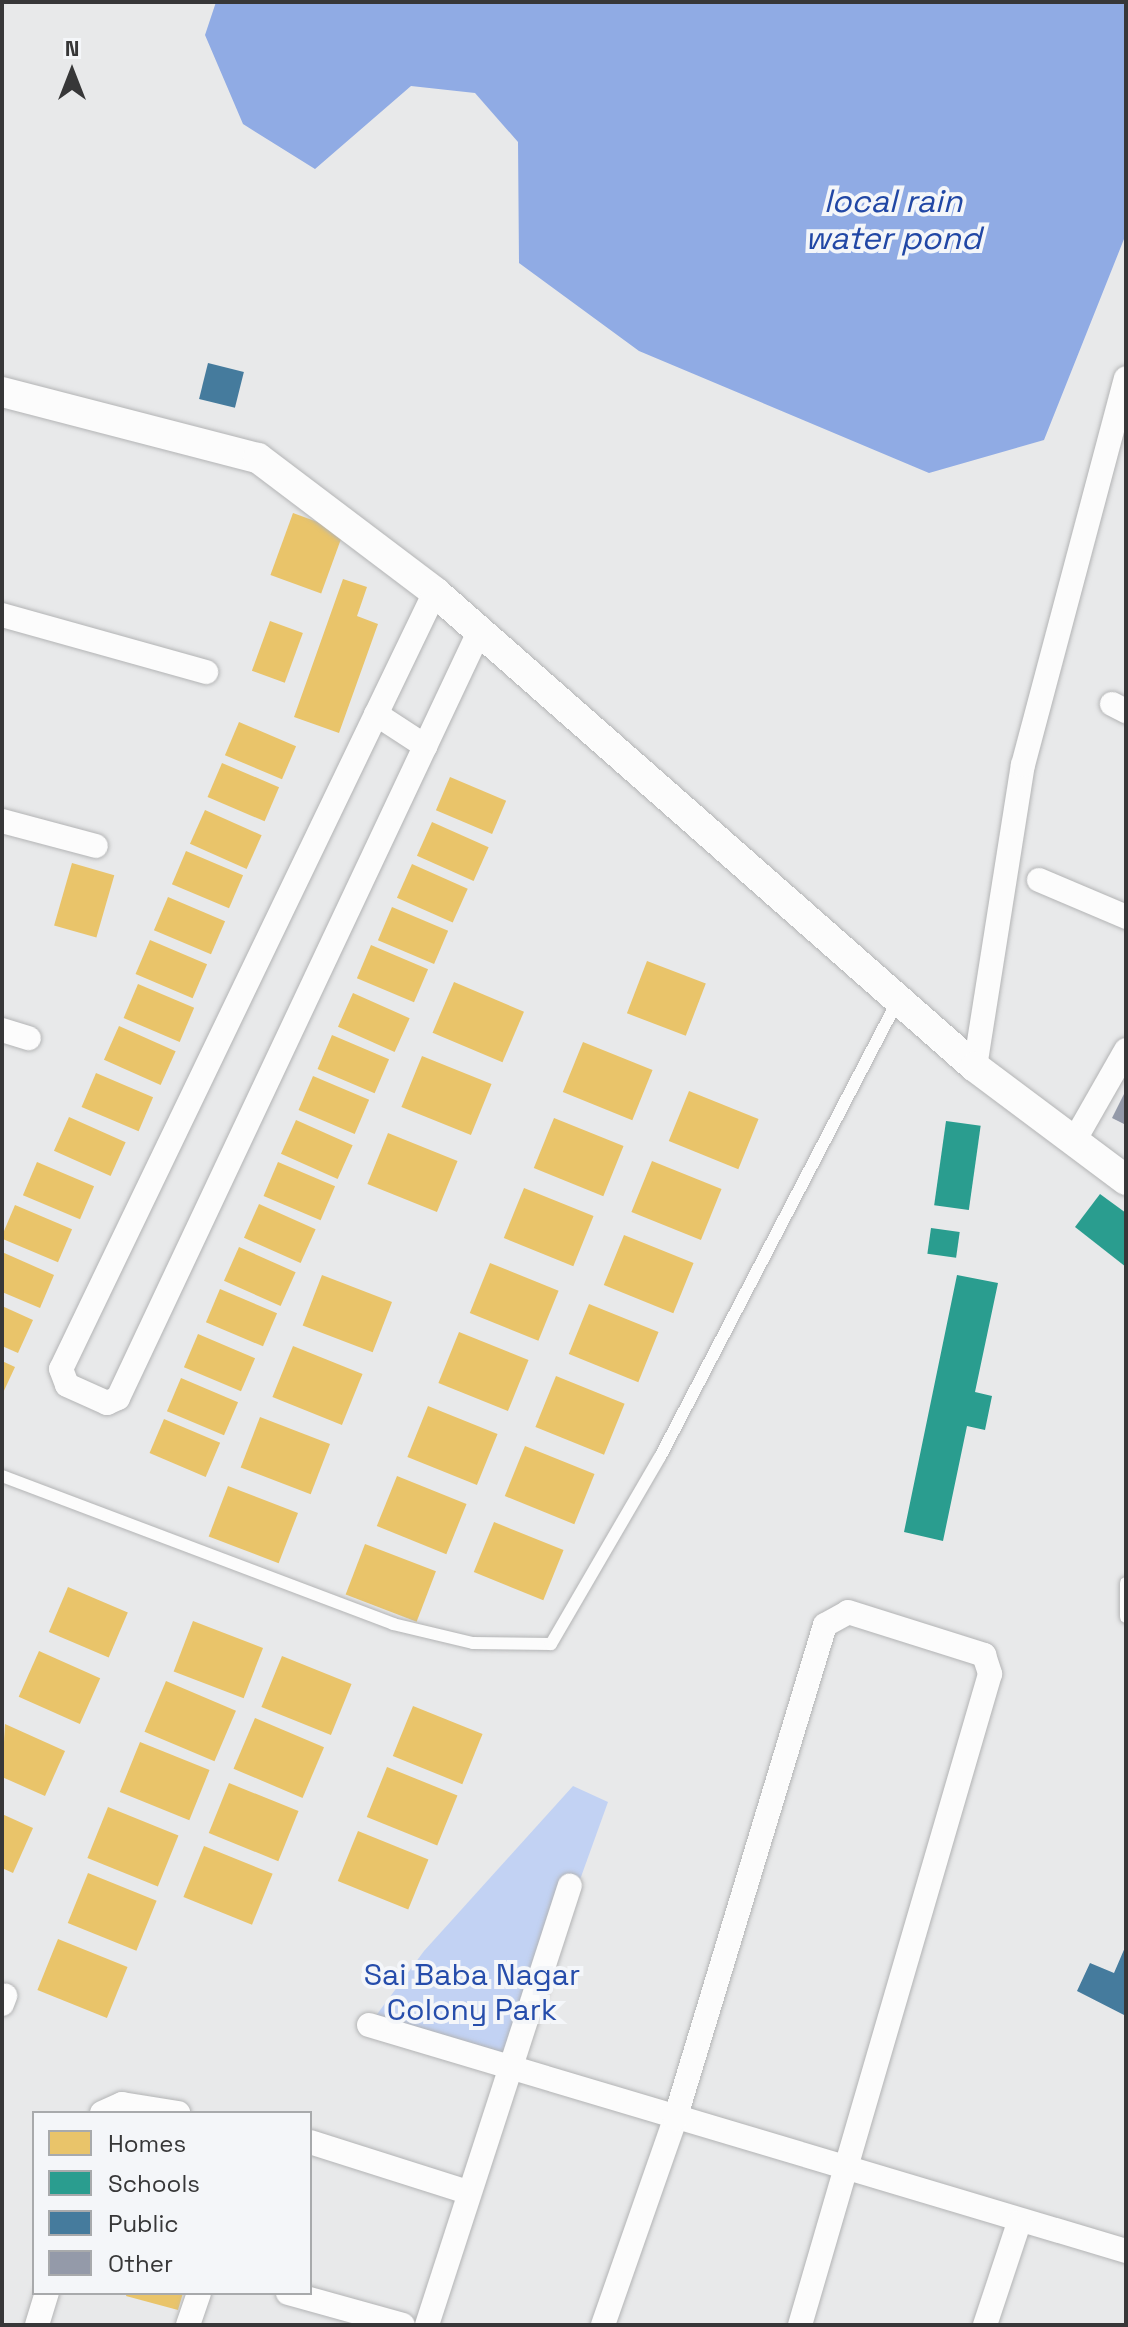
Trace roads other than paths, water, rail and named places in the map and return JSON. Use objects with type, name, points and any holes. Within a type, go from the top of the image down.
[{"type":"street","points":[[975,1067],[1023,765],[1126,378]]},
{"type":"street","points":[[2,392],[258,458],[435,592],[478,634],[900,997],[975,1067],[1126,1180]]},
{"type":"street","points":[[435,592],[61,1369],[67,1385],[107,1403],[118,1398],[478,634]]},
{"type":"street","points":[[2,615],[206,672]]},
{"type":"street","points":[[376,714],[425,746]]},
{"type":"street","points":[[2,821],[96,846]]},
{"type":"street","points":[[1039,880],[1126,917]]},
{"type":"street","points":[[2,1030],[29,1038]]},
{"type":"street","points":[[1073,1143],[1126,1050]]},
{"type":"street","points":[[603,2325],[675,2119],[825,1625],[848,1612],[991,1661],[851,2163],[800,2325]]},
{"type":"street","points":[[427,2325],[570,1886]]},
{"type":"street","points":[[369,2025],[675,2119],[851,2163],[1019,2223],[1126,2251]]},
{"type":"street","points":[[106,2111],[122,2104],[166,2111]]},
{"type":"street","points":[[312,2143],[468,2192]]},
{"type":"street","points":[[985,2325],[1019,2223]]},
{"type":"street","points":[[37,2325],[46,2295]]},
{"type":"street","points":[[188,2325],[198,2295]]},
{"type":"street","points":[[295,2295],[403,2325]]},
{"type":"lane","points":[[2,1476],[393,1624],[473,1643],[551,1644],[660,1457],[900,997]]},
{"type":"lane","points":[[1126,1583],[1126,1617]]},
{"type":"water","name":"local rain water pond","points":[[216,2],[1126,2],[1126,234],[1044,440],[929,473],[639,351],[519,263],[518,142],[475,93],[411,86],[315,169],[243,124],[205,35]]},
{"type":"park label","name":"Sai Baba Nagar Colony Park","points":[[472,1992]]}]
